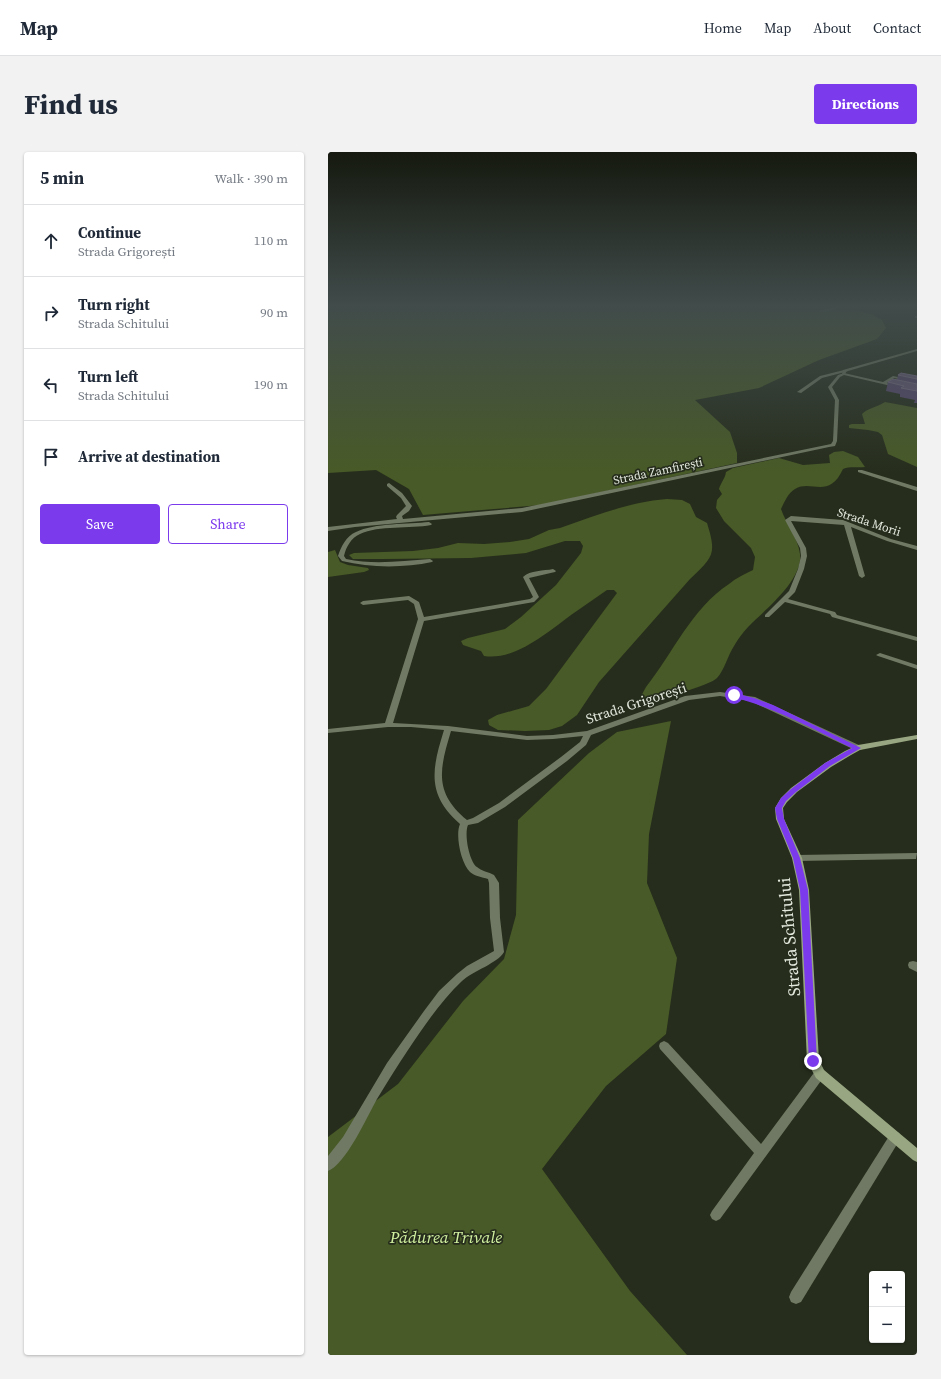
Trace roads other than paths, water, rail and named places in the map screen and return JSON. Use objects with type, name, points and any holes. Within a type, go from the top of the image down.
[{"type":"main road","name":"Strada Schitului","points":[[917,737],[858,748],[848,752],[794,790],[781,803],[779,808],[780,819],[796,858],[805,903],[813,1061],[820,1074],[917,1156]]},
{"type":"street","name":"Strada Zamfirești","points":[[328,529],[401,521],[495,514],[568,502],[833,445],[835,441],[837,400],[830,386],[839,376],[844,373],[882,361]]},
{"type":"street","points":[[799,392],[821,377],[844,373],[883,384],[917,391]]},
{"type":"street","points":[[883,384],[893,377],[917,382]]},
{"type":"street","points":[[860,471],[917,489]]},
{"type":"street","points":[[389,485],[398,491],[409,506],[408,510],[400,514],[399,517],[401,521]]},
{"type":"street","points":[[430,561],[382,564],[360,563],[344,560],[341,556],[342,549],[350,539],[357,533],[364,531],[457,521],[495,514]]},
{"type":"street","name":"Strada Morii","points":[[785,600],[792,592],[798,580],[804,556],[799,538],[789,523],[788,520],[791,518],[835,520],[889,540],[917,548]]},
{"type":"street","points":[[848,524],[862,576]]},
{"type":"street","points":[[421,618],[532,601],[536,597],[526,579],[526,576],[553,571]]},
{"type":"street","points":[[363,603],[409,598],[417,603],[421,618],[388,724]]},
{"type":"street","points":[[767,616],[785,600],[833,613],[834,616],[917,639]]},
{"type":"street","points":[[880,655],[917,667]]},
{"type":"street","name":"Strada Grigorești","points":[[328,731],[388,724],[448,728],[527,738],[588,734],[688,698],[720,694],[752,699],[858,748]]},
{"type":"street","points":[[448,728],[442,748],[438,778],[439,792],[446,806],[465,824]]},
{"type":"street","points":[[328,1165],[339,1152],[386,1075],[424,1020],[465,973],[482,962],[493,958],[499,952],[495,918],[494,883],[491,878],[485,874],[475,871],[469,865],[462,839],[462,829],[465,824],[475,821],[502,805],[583,743],[588,734]]},
{"type":"street","points":[[796,858],[916,856]]},
{"type":"street","points":[[664,1046],[761,1152]]},
{"type":"street","points":[[716,1215],[820,1074]]},
{"type":"street","points":[[796,1297],[895,1137]]},
{"type":"park label","name":"Pădurea Trivale","points":[[446,1237]]}]
